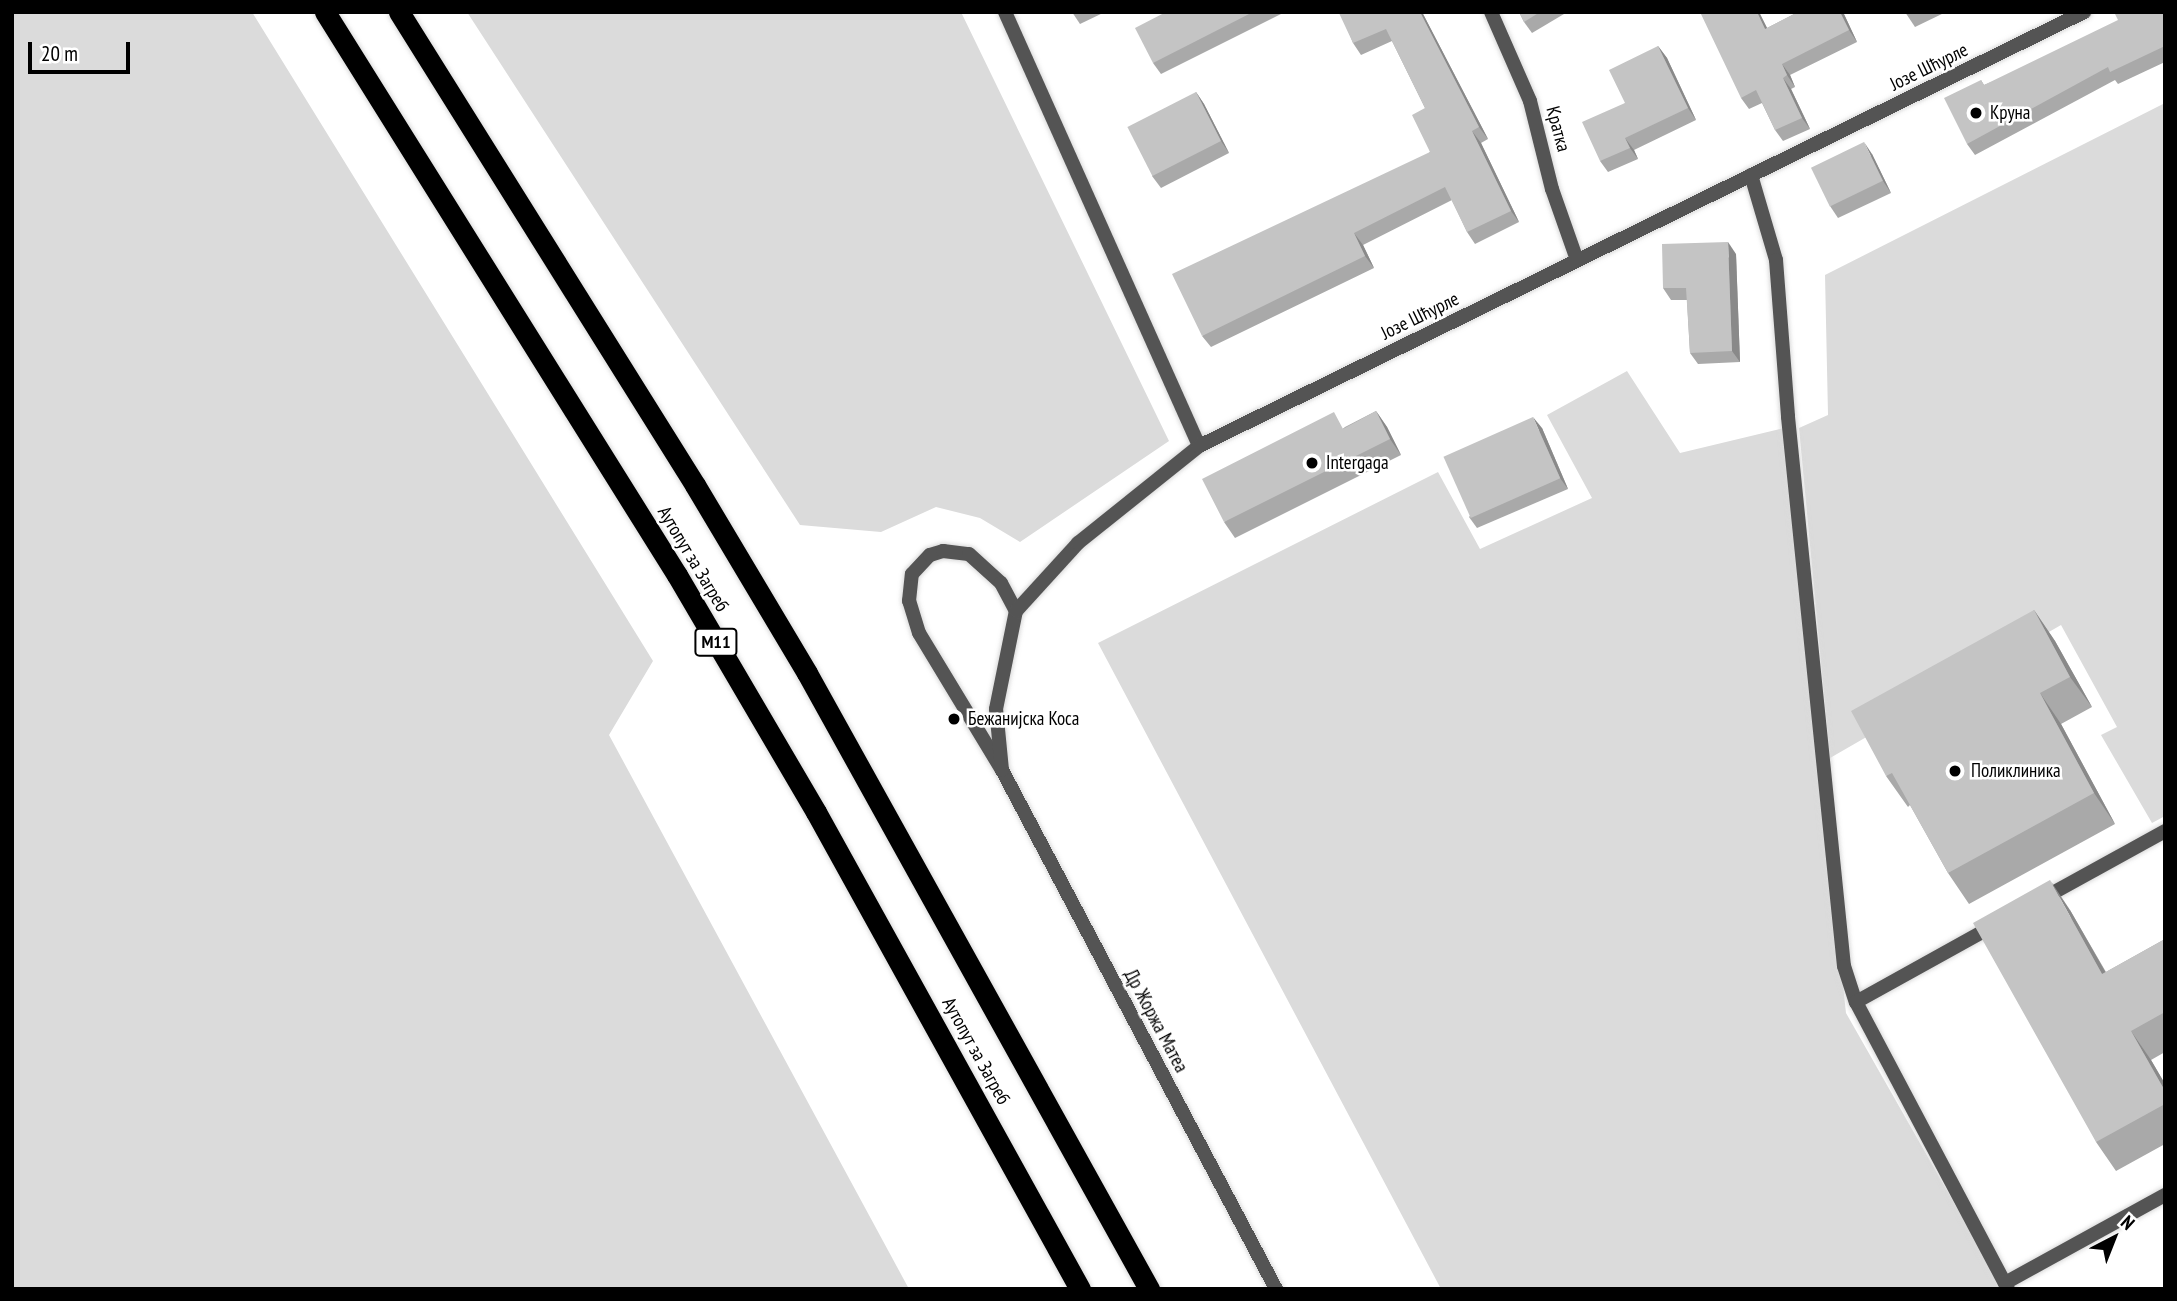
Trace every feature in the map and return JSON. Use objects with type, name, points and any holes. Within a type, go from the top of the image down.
[{"type":"highway","name":"Аутопут за Загреб","points":[[325,12],[677,575],[816,812],[1080,1289]]},
{"type":"highway","name":"Аутопут за Загреб","points":[[399,12],[653,417],[807,673],[1149,1289]]},
{"type":"street","points":[[1005,12],[1199,446]]},
{"type":"street","name":"Кратка","points":[[1491,12],[1530,102],[1552,190],[1577,260]]},
{"type":"street","name":"Јозе Шћурле","points":[[1016,611],[1078,543],[1199,446],[2084,12]]},
{"type":"street","points":[[1751,175],[1776,260],[1834,881],[1844,966],[1856,1002],[2007,1286],[2165,1195]]},
{"type":"street","name":"Др Жоржа Матеа","points":[[1016,611],[1001,583],[969,554],[956,551],[930,555],[912,575],[909,601],[919,633],[1002,770],[1276,1289]]},
{"type":"street","points":[[1002,770],[996,709],[1016,611]]},
{"type":"street","points":[[1856,1002],[2165,831]]},
{"type":"shaded area","points":[[12,12],[252,12],[653,661],[609,735],[909,1289],[12,1289]]},
{"type":"shaded area","points":[[467,12],[961,12],[1169,441],[1020,542],[980,518],[936,507],[881,532],[800,525]]},
{"type":"shaded area","points":[[2165,103],[2165,816],[2152,823],[2101,735],[2117,727],[2061,625],[1830,758],[1799,428],[1828,415],[1825,275]]},
{"type":"shaded area","points":[[1627,371],[1680,453],[1784,428],[1846,1013],[2003,1289],[1441,1289],[1098,643],[1438,472],[1480,549],[1592,498],[1547,415]]},
{"type":"building","points":[[1166,12],[1253,12],[1153,63],[1135,28]]},
{"type":"building","points":[[1420,12],[1479,127],[1472,131],[1511,211],[1467,232],[1445,187],[1354,233],[1365,256],[1202,336],[1172,274],[1430,152],[1412,115],[1425,108],[1386,29],[1353,43],[1339,13]]},
{"type":"building","points":[[1519,12],[1540,12],[1524,22]]},
{"type":"building","points":[[1700,12],[1757,12],[1765,29],[1798,12],[1840,12],[1849,30],[1782,64],[1787,75],[1783,78],[1802,118],[1775,130],[1756,90],[1741,98]]},
{"type":"building","points":[[2114,12],[2165,12],[2165,46],[2110,72],[2108,67],[1967,144],[1944,98],[1981,80],[1984,85],[2118,20]]},
{"type":"building","points":[[1658,46],[1688,108],[1625,138],[1630,148],[1600,161],[1582,122],[1625,103],[1609,70]]},
{"type":"building","points":[[1196,92],[1221,141],[1152,176],[1127,127]]},
{"type":"building","points":[[1864,142],[1883,181],[1830,207],[1811,168]]},
{"type":"building","points":[[1728,242],[1732,351],[1690,353],[1686,288],[1663,288],[1662,244]]},
{"type":"building","points":[[1376,411],[1390,439],[1224,522],[1202,479],[1334,412],[1343,429]]},
{"type":"building","points":[[1533,417],[1560,478],[1471,518],[1443,457]]},
{"type":"building","name":"Поликлиника","points":[[2034,610],[2070,677],[2040,693],[2094,793],[1948,873],[1892,773],[1886,776],[1851,711]]},
{"type":"building","points":[[2050,880],[2102,974],[2165,939],[2165,1012],[2131,1031],[2165,1091],[2165,1104],[2096,1142],[1973,923]]},
{"type":"place","name":"Круна","points":[[1976,113]]},
{"type":"place","name":"Intergaga","points":[[1312,463]]},
{"type":"place","name":"Бежанијска Коса","points":[[954,719]]},
{"type":"place","name":"Поликлиника","points":[[1955,771]]}]
